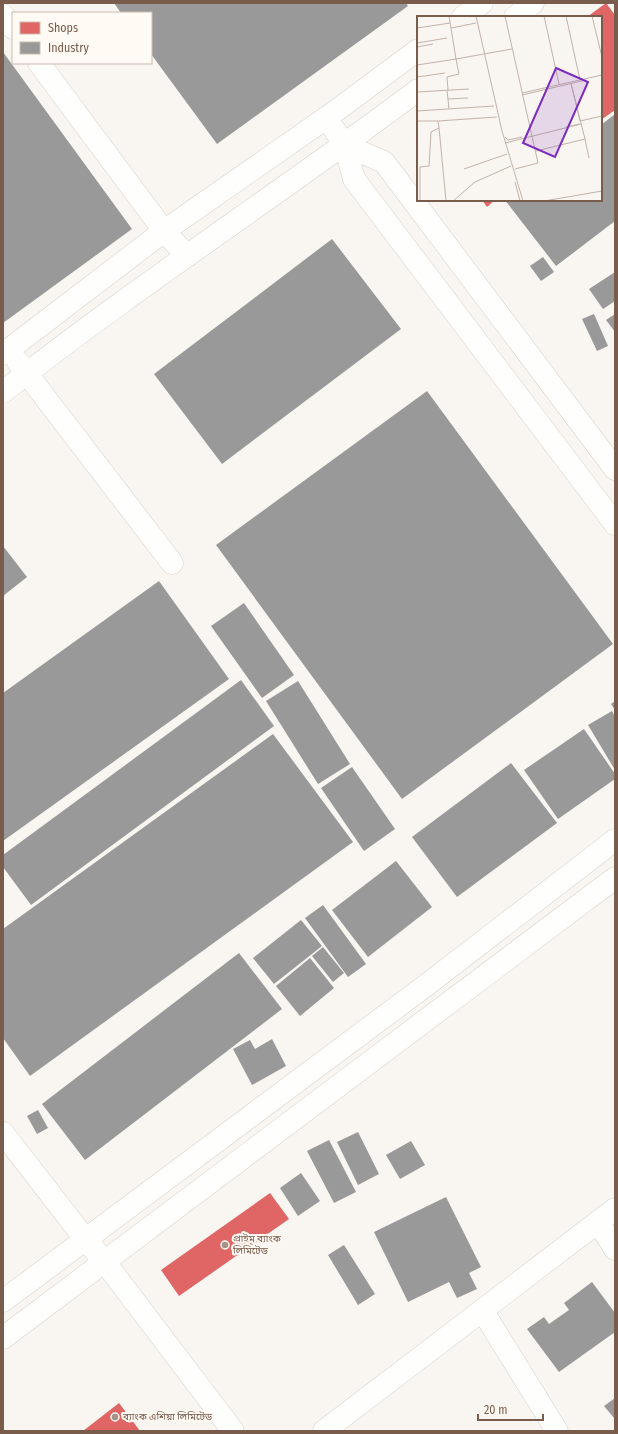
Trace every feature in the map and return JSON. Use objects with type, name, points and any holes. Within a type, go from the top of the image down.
[{"type":"street","points":[[516,16],[534,3]]},
{"type":"street","points":[[3,15],[12,27]]},
{"type":"street","points":[[172,563],[27,373],[6,352],[164,231],[326,118],[417,51]]},
{"type":"street","points":[[40,64],[164,231],[187,256]]},
{"type":"street","points":[[3,392],[187,256],[345,145],[417,91]]},
{"type":"street","points":[[326,118],[345,145],[354,179],[615,524]]},
{"type":"street","points":[[345,145],[384,162],[615,469]]},
{"type":"street","points":[[3,1301],[429,983],[615,840]]},
{"type":"street","points":[[3,1338],[615,878]]},
{"type":"street","points":[[3,1133],[104,1261],[233,1431]]},
{"type":"street","points":[[324,1431],[607,1215],[615,1248]]},
{"type":"street","points":[[482,1310],[557,1431]]},
{"type":"building: Shops","points":[[606,3],[615,15],[615,110],[602,119],[602,16],[588,16]]},
{"type":"building: Shops","points":[[483,201],[494,201],[487,207]]},
{"type":"building: Shops","name":"প্রাইম ব্যাংক লিমিটেড","points":[[270,1193],[289,1219],[179,1296],[161,1270]]},
{"type":"building: Shops","name":"ব্যাংক এশিয়া লিমিটেড","points":[[119,1403],[140,1431],[83,1431]]},
{"type":"building: Industry","points":[[114,3],[406,3],[408,6],[217,144],[152,55],[152,12],[120,12]]},
{"type":"building: Industry","points":[[3,52],[132,229],[3,323]]},
{"type":"building: Industry","points":[[615,114],[615,221],[556,266],[506,201],[602,201],[602,124]]},
{"type":"building: Industry","points":[[332,239],[401,329],[222,464],[154,374]]},
{"type":"building: Industry","points":[[543,257],[554,272],[541,281],[530,266]]},
{"type":"building: Industry","points":[[615,272],[615,301],[603,309],[589,289]]},
{"type":"building: Industry","points":[[594,314],[608,346],[597,351],[582,319]]},
{"type":"building: Industry","points":[[615,314],[615,332],[606,320]]},
{"type":"building: Industry","points":[[427,391],[613,644],[402,799],[216,545]]},
{"type":"building: Industry","points":[[3,546],[27,577],[3,596]]},
{"type":"building: Industry","points":[[159,581],[229,679],[3,841],[3,693]]},
{"type":"building: Industry","points":[[244,603],[294,675],[262,698],[211,626]]},
{"type":"building: Industry","points":[[241,680],[274,726],[31,905],[3,867],[3,855]]},
{"type":"building: Industry","points":[[298,681],[350,764],[318,784],[266,701]]},
{"type":"building: Industry","points":[[615,701],[615,710],[611,704]]},
{"type":"building: Industry","points":[[612,711],[615,717],[615,770],[588,725]]},
{"type":"building: Industry","points":[[584,729],[615,774],[615,779],[558,819],[524,770]]},
{"type":"building: Industry","points":[[273,734],[353,842],[30,1076],[3,1038],[3,929]]},
{"type":"building: Industry","points":[[511,763],[557,823],[457,897],[412,837]]},
{"type":"building: Industry","points":[[352,767],[395,829],[364,851],[321,788]]},
{"type":"building: Industry","points":[[396,861],[432,907],[368,957],[332,910]]},
{"type":"building: Industry","points":[[323,905],[366,964],[348,977],[305,918]]},
{"type":"building: Industry","points":[[301,920],[322,946],[274,984],[253,958]]},
{"type":"building: Industry","points":[[323,947],[344,973],[333,982],[312,956]]},
{"type":"building: Industry","points":[[239,953],[282,1009],[85,1160],[42,1104]]},
{"type":"building: Industry","points":[[310,958],[334,988],[300,1016],[276,986]]},
{"type":"building: Industry","points":[[272,1039],[286,1066],[252,1085],[233,1049],[250,1040],[255,1049]]},
{"type":"building: Industry","points":[[38,1110],[48,1128],[37,1134],[27,1116]]},
{"type":"building: Industry","points":[[358,1132],[379,1174],[358,1185],[337,1142]]},
{"type":"building: Industry","points":[[329,1140],[356,1192],[334,1203],[307,1151]]},
{"type":"building: Industry","points":[[411,1141],[425,1165],[400,1179],[386,1155]]},
{"type":"building: Industry","points":[[301,1173],[320,1201],[298,1216],[280,1188]]},
{"type":"building: Industry","points":[[446,1197],[481,1267],[469,1273],[477,1289],[457,1298],[449,1282],[408,1302],[374,1232]]},
{"type":"building: Industry","points":[[344,1245],[375,1294],[358,1305],[328,1255]]},
{"type":"building: Industry","points":[[592,1282],[615,1313],[615,1332],[559,1372],[527,1329],[544,1317],[549,1324],[569,1310],[564,1303]]},
{"type":"building: Industry","points":[[615,1398],[615,1417],[614,1418],[604,1406]]},
{"type":"place","name":"প্রাইম ব্যাংক লিমিটেড","points":[[225,1245]]},
{"type":"place","name":"ব্যাংক এশিয়া লিমিটেড","points":[[115,1417]]}]
